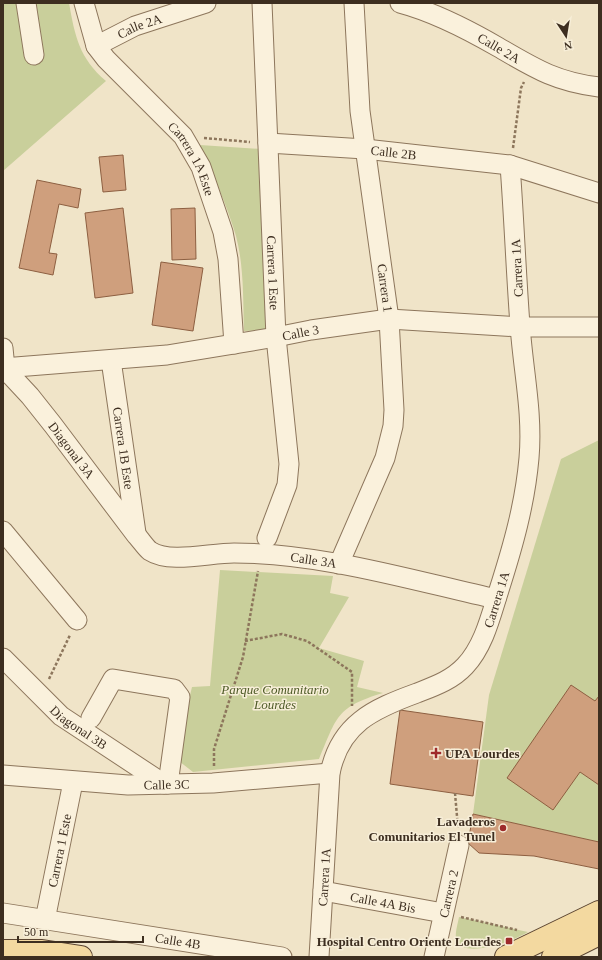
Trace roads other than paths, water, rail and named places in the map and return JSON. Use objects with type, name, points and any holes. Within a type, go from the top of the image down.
[{"type":"main road","points":[[506,957],[599,912]]},
{"type":"main road","points":[[553,957],[594,941]]},
{"type":"main road","points":[[3,951],[42,951],[81,957]]},
{"type":"street","points":[[26,3],[34,55]]},
{"type":"street","name":"Carrera 1A Este","points":[[84,3],[96,46],[106,59],[183,136],[201,167],[223,232],[228,260],[234,344]]},
{"type":"street","name":"Calle 2A","points":[[96,46],[135,26],[206,3]]},
{"type":"street","name":"Carrera 1 Este","points":[[262,3],[276,338],[289,464],[287,485],[264,546]]},
{"type":"street","name":"Carrera 1","points":[[339,564],[379,473],[390,442],[393,426],[394,393],[389,319],[365,149],[357,72],[354,3]]},
{"type":"street","name":"Calle 2A","points":[[400,3],[418,8],[458,26],[532,68],[557,79],[599,87]]},
{"type":"street","name":"Calle 2B","points":[[268,143],[365,149],[510,165],[599,192]]},
{"type":"street","name":"Carrera 1A","points":[[319,957],[330,774],[333,758],[339,746],[352,728],[366,715],[378,708],[436,686],[456,674],[473,657],[479,647],[516,536],[522,507],[529,457],[529,408],[520,327],[510,165]]},
{"type":"street","name":"Calle 3","points":[[4,369],[167,355],[276,338],[311,330],[389,319],[520,327],[599,327]]},
{"type":"street","points":[[3,348],[4,369]]},
{"type":"street","name":"Carrera 1B Este","points":[[111,360],[136,535]]},
{"type":"street","name":"Diagonal 3A","points":[[4,369],[53,425],[136,535]]},
{"type":"street","points":[[3,531],[77,620]]},
{"type":"street","name":"Calle 3A","points":[[136,535],[150,551],[168,558],[264,546],[496,599]]},
{"type":"street","name":"Diagonal 3B","points":[[3,658],[40,696],[75,727],[166,784]]},
{"type":"street","points":[[91,718],[113,679],[174,689],[178,691],[180,697],[166,784]]},
{"type":"street","name":"Calle 3C","points":[[3,776],[128,785],[213,783],[330,774]]},
{"type":"street","name":"Carrera 1 Este","points":[[45,920],[73,782]]},
{"type":"street","name":"Carrera 2","points":[[439,952],[443,914],[459,845]]},
{"type":"street","name":"Calle 4A Bis","points":[[323,891],[443,914]]},
{"type":"street","name":"Calle 4B","points":[[3,913],[282,957]]},
{"type":"place","name":"UPA Lourdes","points":[[436,753]]},
{"type":"place","name":"Lavaderos Comunitarios El Tunel","points":[[503,828]]},
{"type":"place","name":"Hospital Centro Oriente Lourdes","points":[[509,941]]},
{"type":"park label","name":"Parque Comunitario Lourdes","points":[[275,696]]}]
